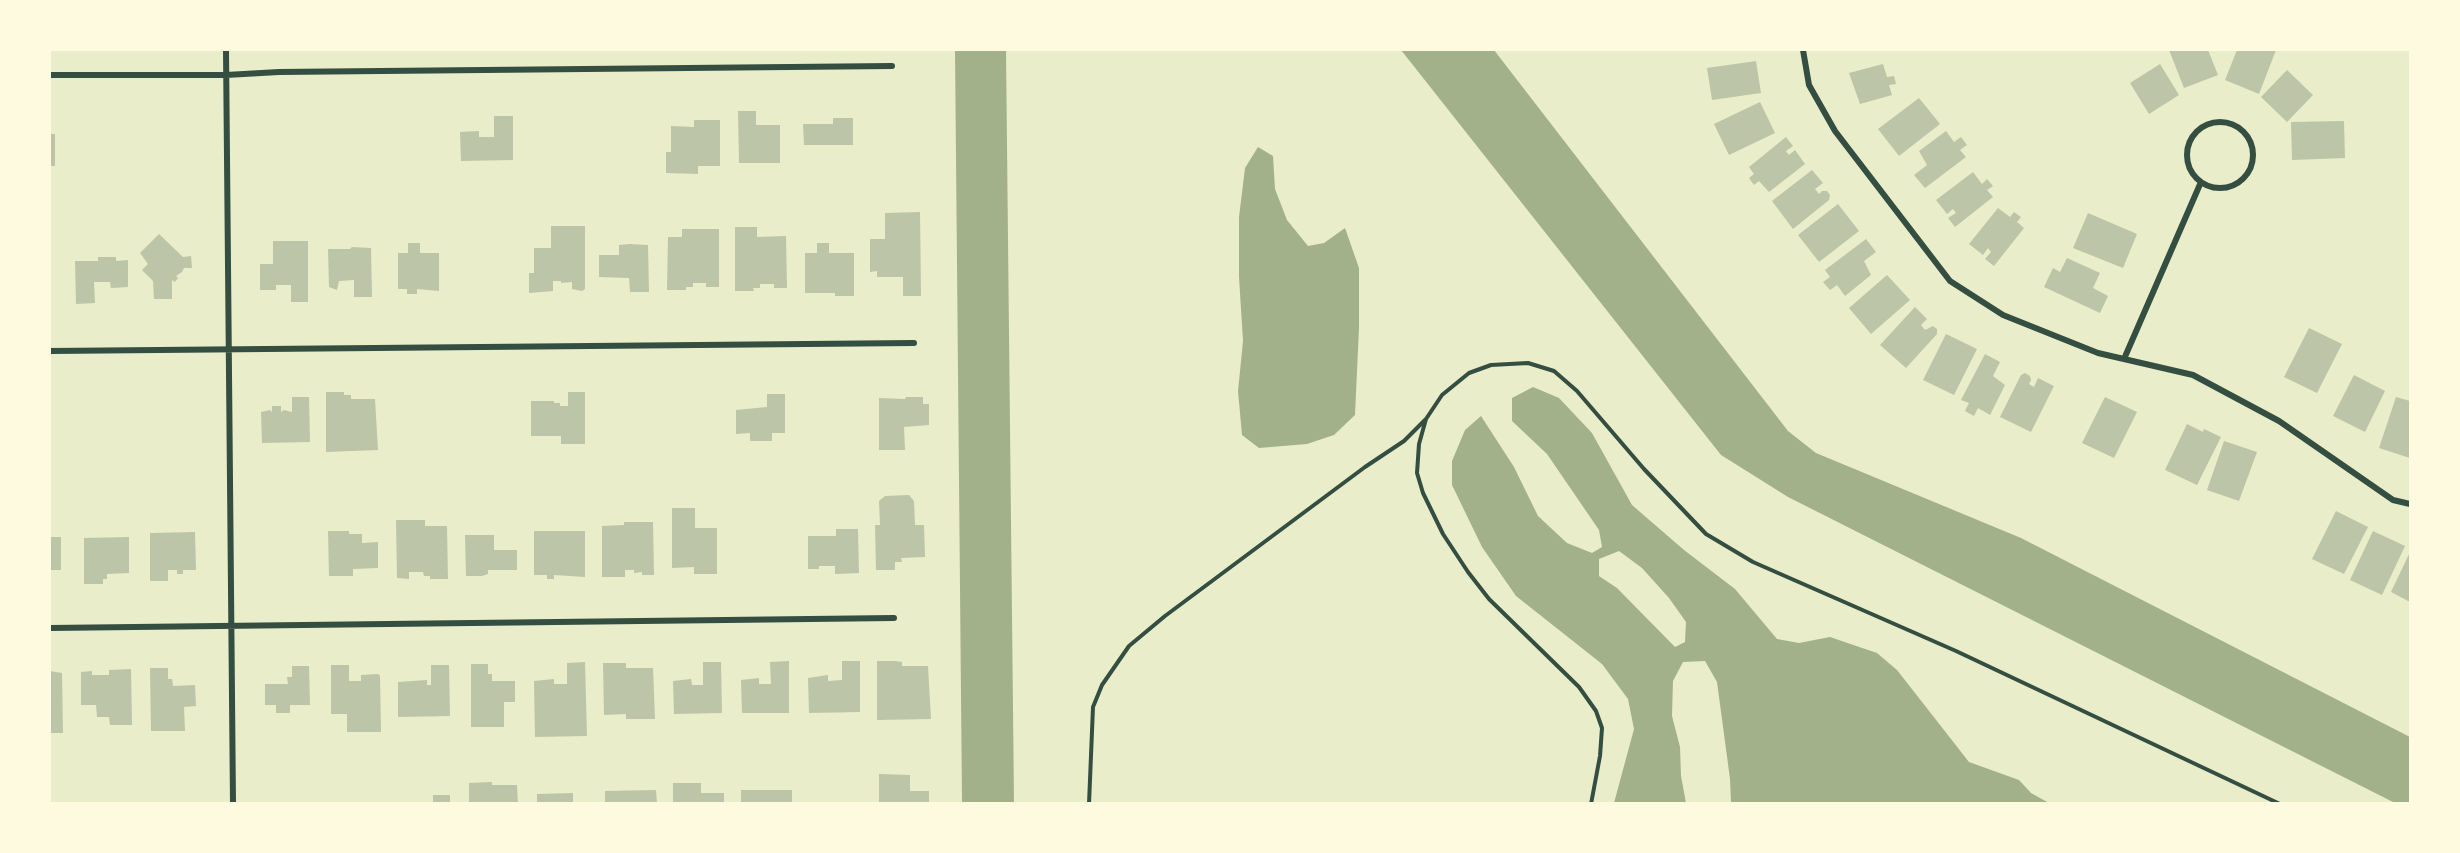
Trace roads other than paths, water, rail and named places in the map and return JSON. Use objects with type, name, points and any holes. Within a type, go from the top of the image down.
[{"type":"street","points":[[226,50],[233,804]]},
{"type":"street","points":[[1803,50],[1809,85],[1834,131],[1950,281],[2003,315],[2098,353],[2193,375],[2279,422],[2393,500],[2410,504]]},
{"type":"street","points":[[50,75],[226,75],[279,72],[892,66]]},
{"type":"street","points":[[2212,123],[2233,124],[2242,130],[2253,149],[2253,160],[2249,171],[2233,185],[2222,188],[2201,182],[2188,165],[2188,144],[2202,127],[2212,123]]},
{"type":"street","points":[[2124,359],[2201,182]]},
{"type":"street","points":[[50,351],[914,343]]},
{"type":"street","points":[[50,628],[894,618]]}]
